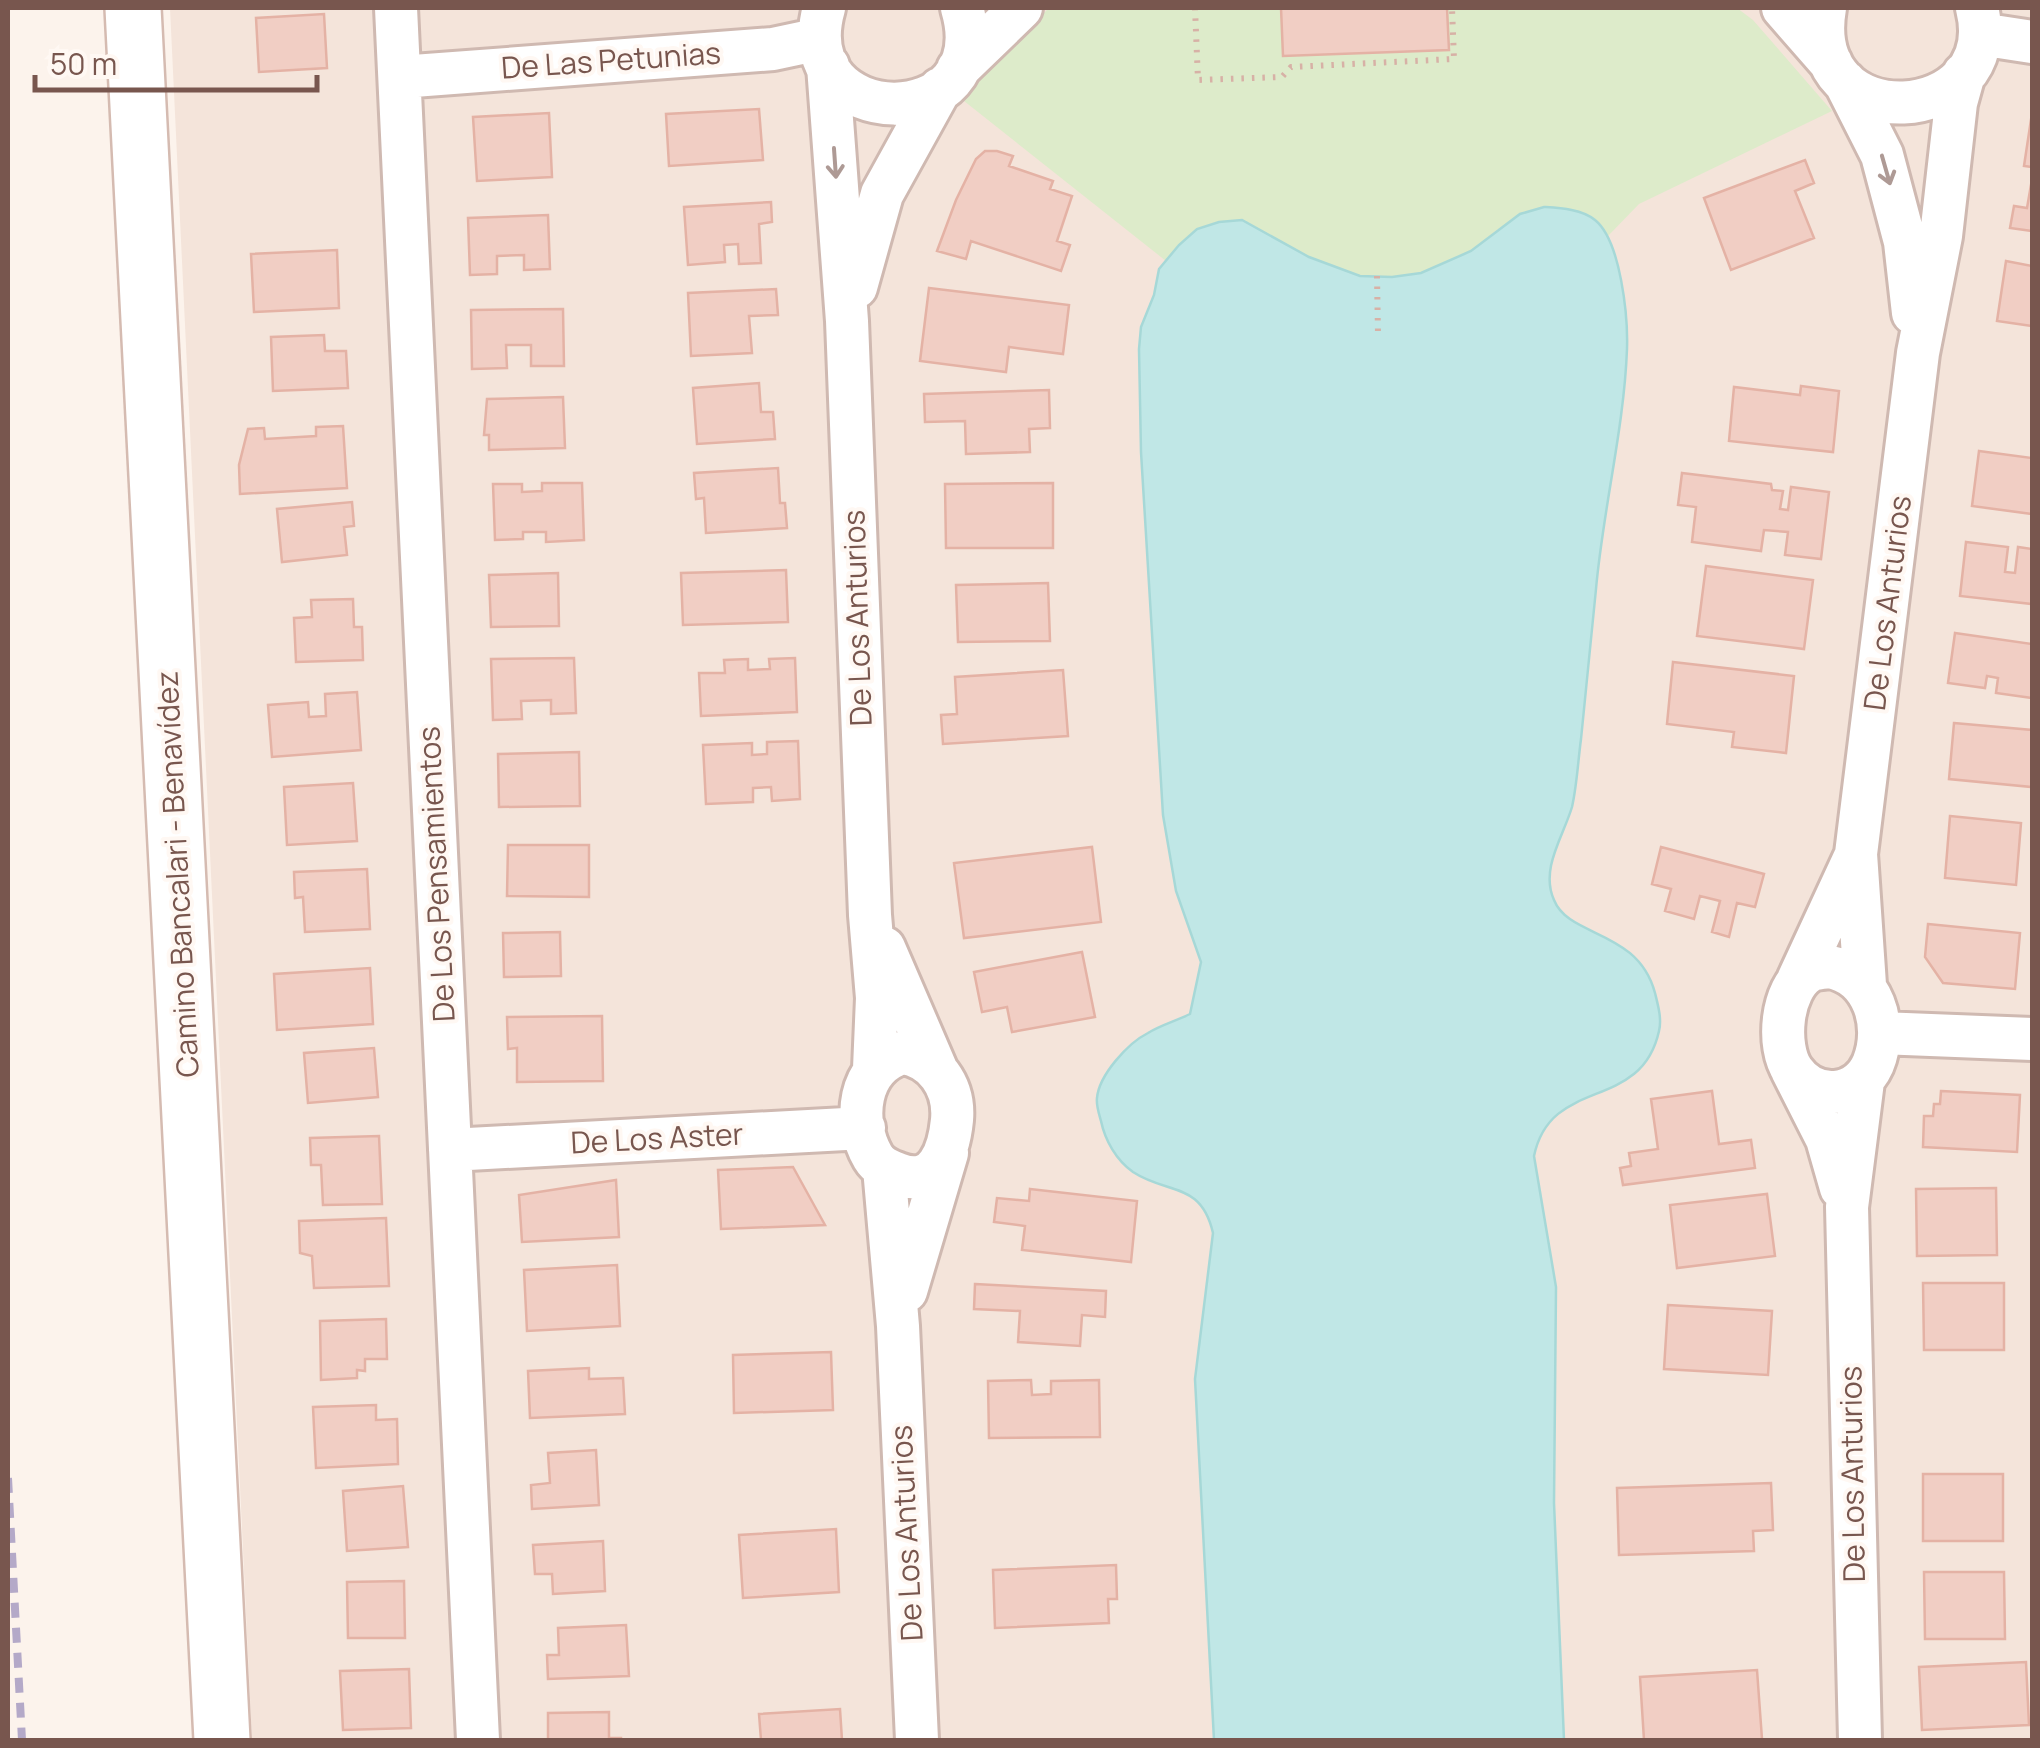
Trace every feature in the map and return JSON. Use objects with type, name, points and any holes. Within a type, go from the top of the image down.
[{"type":"main road","name":"Camino Bancalari - Benavídez","points":[[133,8],[222,1740]]},
{"type":"street","name":"De Los Pensamientos","points":[[396,8],[478,1740]]},
{"type":"street","points":[[847,322],[882,194],[966,46],[967,23],[962,8]]},
{"type":"street","points":[[824,26],[841,83],[858,96],[900,106],[922,100],[949,79],[1021,8]]},
{"type":"street","points":[[1783,8],[1838,72],[1866,97],[1893,104],[1920,103],[1944,92],[1964,74]]},
{"type":"street","points":[[1825,8],[1823,38],[1882,155],[1905,242],[1918,353]]},
{"type":"street","points":[[1918,353],[1941,236],[1956,102],[1964,74],[1975,55],[1979,15],[2032,42]]},
{"type":"street","name":"De Las Petunias","points":[[400,77],[773,49],[824,26]]},
{"type":"street","name":"De Los Anturios","points":[[824,26],[847,322],[870,915],[877,998],[874,1069]]},
{"type":"street","name":"De Los Anturios","points":[[1856,854],[1918,353]]},
{"type":"street","points":[[1846,1208],[1827,1139],[1792,1070],[1784,1033],[1787,1006],[1856,854]]},
{"type":"street","points":[[1846,1208],[1863,1081],[1873,1063],[1880,1033],[1865,985],[1856,854]]},
{"type":"street","points":[[870,915],[946,1085],[952,1112],[949,1146],[898,1326]]},
{"type":"street","points":[[1798,980],[1811,969],[1830,967],[1847,970],[1865,985]]},
{"type":"street","points":[[1880,1033],[2032,1039]]},
{"type":"street","points":[[937,1070],[916,1055],[902,1052],[882,1061],[862,1094],[864,1128],[874,1158],[884,1168],[907,1177],[924,1177],[939,1166],[949,1146]]},
{"type":"street","points":[[1792,1070],[1819,1090],[1833,1093],[1848,1091],[1863,1081]]},
{"type":"street","name":"De Los Aster","points":[[450,1150],[864,1128]]},
{"type":"street","points":[[884,1168],[898,1326]]},
{"type":"street","name":"De Los Anturios","points":[[1846,1208],[1860,1740]]},
{"type":"street","name":"De Los Anturios","points":[[898,1326],[917,1740]]},
{"type":"path","points":[[1195,8],[1198,80],[1282,77],[1291,67],[1454,59],[1452,8]]},
{"type":"path","points":[[1377,276],[1378,334]]},
{"type":"shaded area","points":[[170,8],[2032,8],[2032,1740],[252,1740]]},
{"type":"green space","points":[[1049,8],[1737,8],[1753,20],[1832,111],[1639,204],[1608,236],[1594,218],[1498,229],[1471,251],[1421,272],[1391,277],[1360,276],[1287,247],[1242,220],[1179,245],[1166,261],[959,97]]},
{"type":"water","points":[[1544,207],[1584,213],[1604,230],[1621,280],[1627,335],[1622,409],[1599,559],[1575,790],[1554,853],[1550,888],[1562,912],[1574,922],[1620,945],[1634,957],[1655,993],[1660,1022],[1649,1057],[1634,1074],[1558,1114],[1544,1131],[1534,1156],[1556,1287],[1554,1503],[1564,1740],[1214,1740],[1195,1379],[1213,1233],[1208,1216],[1192,1197],[1146,1179],[1121,1162],[1105,1135],[1097,1104],[1103,1080],[1124,1052],[1148,1033],[1190,1014],[1201,962],[1176,891],[1163,815],[1141,452],[1141,327],[1159,269],[1197,229],[1219,222],[1242,220],[1309,257],[1360,276],[1392,277],[1421,273],[1471,251],[1520,214]]},
{"type":"building","points":[[1281,8],[1447,8],[1449,50],[1283,56]]},
{"type":"building","points":[[324,14],[327,68],[259,72],[256,18]]},
{"type":"building","points":[[759,109],[763,160],[669,166],[666,114]]},
{"type":"building","points":[[549,113],[552,177],[477,181],[473,117]]},
{"type":"building","points":[[2032,113],[2032,167],[2024,166]]},
{"type":"building","points":[[985,151],[1013,156],[1009,166],[1053,181],[1050,189],[1072,196],[1057,241],[1070,245],[1061,271],[971,241],[966,259],[937,251],[956,200],[976,159]]},
{"type":"building","points":[[1805,160],[1814,183],[1795,191],[1814,238],[1731,270],[1704,198]]},
{"type":"building","points":[[2032,179],[2032,231],[2010,228],[2014,206],[2027,208]]},
{"type":"building","points":[[771,202],[772,222],[759,224],[761,263],[739,264],[738,244],[724,245],[725,262],[688,265],[684,207]]},
{"type":"building","points":[[548,215],[550,269],[524,270],[524,255],[497,256],[497,274],[470,275],[468,218]]},
{"type":"building","points":[[337,250],[339,308],[254,312],[251,254]]},
{"type":"building","points":[[2006,261],[2032,266],[2032,326],[1997,321]]},
{"type":"building","points":[[929,288],[1069,305],[1063,354],[1009,347],[1006,372],[920,361]]},
{"type":"building","points":[[776,289],[778,315],[749,316],[752,353],[691,356],[688,293]]},
{"type":"building","points":[[563,309],[564,366],[531,366],[531,345],[506,345],[507,368],[472,369],[471,310]]},
{"type":"building","points":[[324,335],[325,351],[346,351],[348,388],[273,391],[271,337]]},
{"type":"building","points":[[759,383],[761,412],[773,412],[775,439],[697,444],[693,388]]},
{"type":"building","points":[[1801,386],[1839,391],[1833,452],[1729,441],[1734,387],[1800,395]]},
{"type":"building","points":[[1049,390],[1050,428],[1029,429],[1030,452],[966,454],[965,421],[925,422],[924,394]]},
{"type":"building","points":[[563,397],[565,448],[489,450],[489,435],[484,435],[487,399]]},
{"type":"building","points":[[343,426],[347,488],[240,494],[239,465],[248,429],[264,428],[265,439],[316,436],[316,427]]},
{"type":"building","points":[[1979,451],[2032,458],[2032,514],[1972,506]]},
{"type":"building","points":[[778,468],[780,503],[785,503],[787,528],[706,533],[704,498],[696,499],[694,473]]},
{"type":"building","points":[[1682,473],[1771,484],[1772,490],[1783,491],[1780,509],[1788,510],[1791,487],[1829,492],[1821,559],[1785,555],[1788,532],[1764,530],[1761,551],[1692,542],[1696,507],[1678,505]]},
{"type":"building","points":[[542,483],[582,483],[584,540],[546,542],[546,532],[523,532],[523,539],[495,540],[493,484],[522,484],[522,492],[542,491]]},
{"type":"building","points":[[1053,483],[1053,548],[946,548],[945,484]]},
{"type":"building","points":[[352,502],[354,526],[344,527],[347,555],[282,562],[277,509]]},
{"type":"building","points":[[1966,542],[2008,547],[2005,572],[2015,573],[2018,547],[2032,549],[2032,604],[1960,596]]},
{"type":"building","points":[[1706,566],[1813,580],[1804,649],[1697,636]]},
{"type":"building","points":[[786,570],[788,622],[683,625],[681,573]]},
{"type":"building","points":[[558,573],[559,626],[491,627],[489,575]]},
{"type":"building","points":[[1048,583],[1050,641],[958,642],[956,585]]},
{"type":"building","points":[[353,599],[354,627],[362,627],[363,660],[296,662],[294,618],[312,617],[311,600]]},
{"type":"building","points":[[1955,633],[2032,644],[2032,698],[1996,693],[1998,678],[1987,676],[1985,688],[1948,683]]},
{"type":"building","points":[[574,658],[576,713],[551,714],[551,700],[521,701],[522,719],[493,720],[491,659]]},
{"type":"building","points":[[795,658],[797,712],[701,716],[699,673],[725,673],[724,660],[748,659],[748,670],[770,669],[769,659]]},
{"type":"building","points":[[1673,662],[1794,676],[1786,753],[1732,747],[1734,732],[1667,724]]},
{"type":"building","points":[[1063,670],[1068,736],[943,744],[941,715],[957,714],[955,677]]},
{"type":"building","points":[[357,692],[361,750],[272,757],[268,705],[308,702],[309,717],[326,716],[325,694]]},
{"type":"building","points":[[1954,723],[2032,730],[2032,787],[1949,779]]},
{"type":"building","points":[[798,741],[800,799],[772,801],[771,787],[753,788],[753,802],[706,804],[703,745],[752,743],[752,755],[767,754],[767,742]]},
{"type":"building","points":[[579,752],[580,806],[499,807],[498,754]]},
{"type":"building","points":[[353,783],[357,841],[287,845],[284,787]]},
{"type":"building","points":[[1950,816],[2021,823],[2016,885],[1945,878]]},
{"type":"building","points":[[508,845],[589,845],[589,897],[507,896]]},
{"type":"building","points":[[1092,847],[1101,922],[964,938],[954,863]]},
{"type":"building","points":[[1661,847],[1764,874],[1755,907],[1737,903],[1729,937],[1712,932],[1720,901],[1700,896],[1694,919],[1665,911],[1671,889],[1652,884]]},
{"type":"building","points":[[367,869],[370,929],[305,932],[303,897],[295,898],[294,872]]},
{"type":"building","points":[[1928,924],[2020,933],[2015,989],[1943,983],[1925,957]]},
{"type":"building","points":[[560,932],[561,976],[504,977],[503,933]]},
{"type":"building","points":[[1082,952],[1095,1017],[1012,1032],[1007,1007],[982,1012],[974,972]]},
{"type":"building","points":[[370,968],[373,1024],[277,1030],[274,974]]},
{"type":"building","points":[[602,1016],[603,1081],[517,1082],[517,1048],[508,1049],[507,1017]]},
{"type":"building","points":[[374,1048],[378,1097],[308,1103],[304,1053]]},
{"type":"building","points":[[1712,1091],[1719,1144],[1751,1140],[1755,1168],[1623,1185],[1620,1168],[1631,1166],[1629,1153],[1658,1149],[1651,1099]]},
{"type":"building","points":[[1941,1091],[2020,1095],[2017,1152],[1923,1147],[1924,1116],[1933,1116],[1934,1104],[1940,1104]]},
{"type":"building","points":[[379,1136],[382,1204],[323,1205],[321,1165],[311,1165],[310,1138]]},
{"type":"building","points":[[793,1167],[825,1225],[721,1229],[718,1170]]},
{"type":"building","points":[[616,1180],[619,1237],[522,1242],[519,1195]]},
{"type":"building","points":[[1996,1188],[1997,1255],[1917,1256],[1916,1189]]},
{"type":"building","points":[[1030,1189],[1137,1201],[1131,1262],[1022,1250],[1025,1226],[994,1222],[997,1198],[1029,1201]]},
{"type":"building","points":[[1767,1194],[1775,1256],[1677,1268],[1670,1205]]},
{"type":"building","points":[[386,1218],[389,1286],[314,1288],[312,1256],[300,1253],[299,1221]]},
{"type":"building","points":[[617,1265],[620,1326],[527,1331],[524,1270]]},
{"type":"building","points":[[1923,1283],[2004,1283],[2004,1350],[1924,1350]]},
{"type":"building","points":[[975,1284],[1106,1291],[1105,1317],[1082,1315],[1080,1346],[1018,1342],[1020,1311],[974,1309]]},
{"type":"building","points":[[1668,1305],[1772,1311],[1768,1375],[1664,1369]]},
{"type":"building","points":[[386,1319],[387,1359],[365,1359],[365,1371],[357,1370],[357,1378],[321,1380],[320,1321]]},
{"type":"building","points":[[831,1352],[833,1410],[734,1413],[733,1355]]},
{"type":"building","points":[[589,1368],[589,1379],[623,1378],[625,1414],[530,1418],[528,1371]]},
{"type":"building","points":[[1031,1380],[1032,1395],[1051,1394],[1051,1381],[1099,1380],[1100,1437],[989,1438],[988,1381]]},
{"type":"building","points":[[376,1405],[376,1420],[397,1419],[398,1464],[316,1468],[313,1407]]},
{"type":"building","points":[[596,1450],[599,1505],[532,1509],[531,1485],[550,1483],[548,1453]]},
{"type":"building","points":[[1923,1474],[2003,1474],[2003,1541],[1923,1541]]},
{"type":"building","points":[[1771,1483],[1773,1530],[1753,1531],[1754,1551],[1619,1555],[1617,1488]]},
{"type":"building","points":[[403,1486],[408,1547],[347,1551],[343,1491]]},
{"type":"building","points":[[836,1529],[839,1592],[743,1598],[739,1535]]},
{"type":"building","points":[[603,1541],[605,1591],[553,1594],[552,1574],[535,1574],[533,1545]]},
{"type":"building","points":[[1116,1565],[1117,1599],[1108,1599],[1109,1623],[995,1628],[993,1570]]},
{"type":"building","points":[[1924,1572],[2004,1572],[2005,1639],[1925,1639]]},
{"type":"building","points":[[404,1581],[405,1638],[348,1638],[347,1582]]},
{"type":"building","points":[[626,1625],[629,1676],[548,1679],[547,1655],[559,1655],[558,1628]]},
{"type":"building","points":[[2026,1662],[2029,1725],[1922,1730],[1919,1667]]},
{"type":"building","points":[[409,1669],[411,1728],[343,1730],[340,1671]]},
{"type":"building","points":[[1757,1670],[1762,1739],[1644,1740],[1640,1677]]},
{"type":"building","points":[[840,1709],[842,1740],[761,1740],[759,1714]]},
{"type":"building","points":[[609,1712],[609,1738],[621,1740],[548,1740],[548,1713]]},
{"type":"railway","points":[[8,1478],[22,1740]]}]
